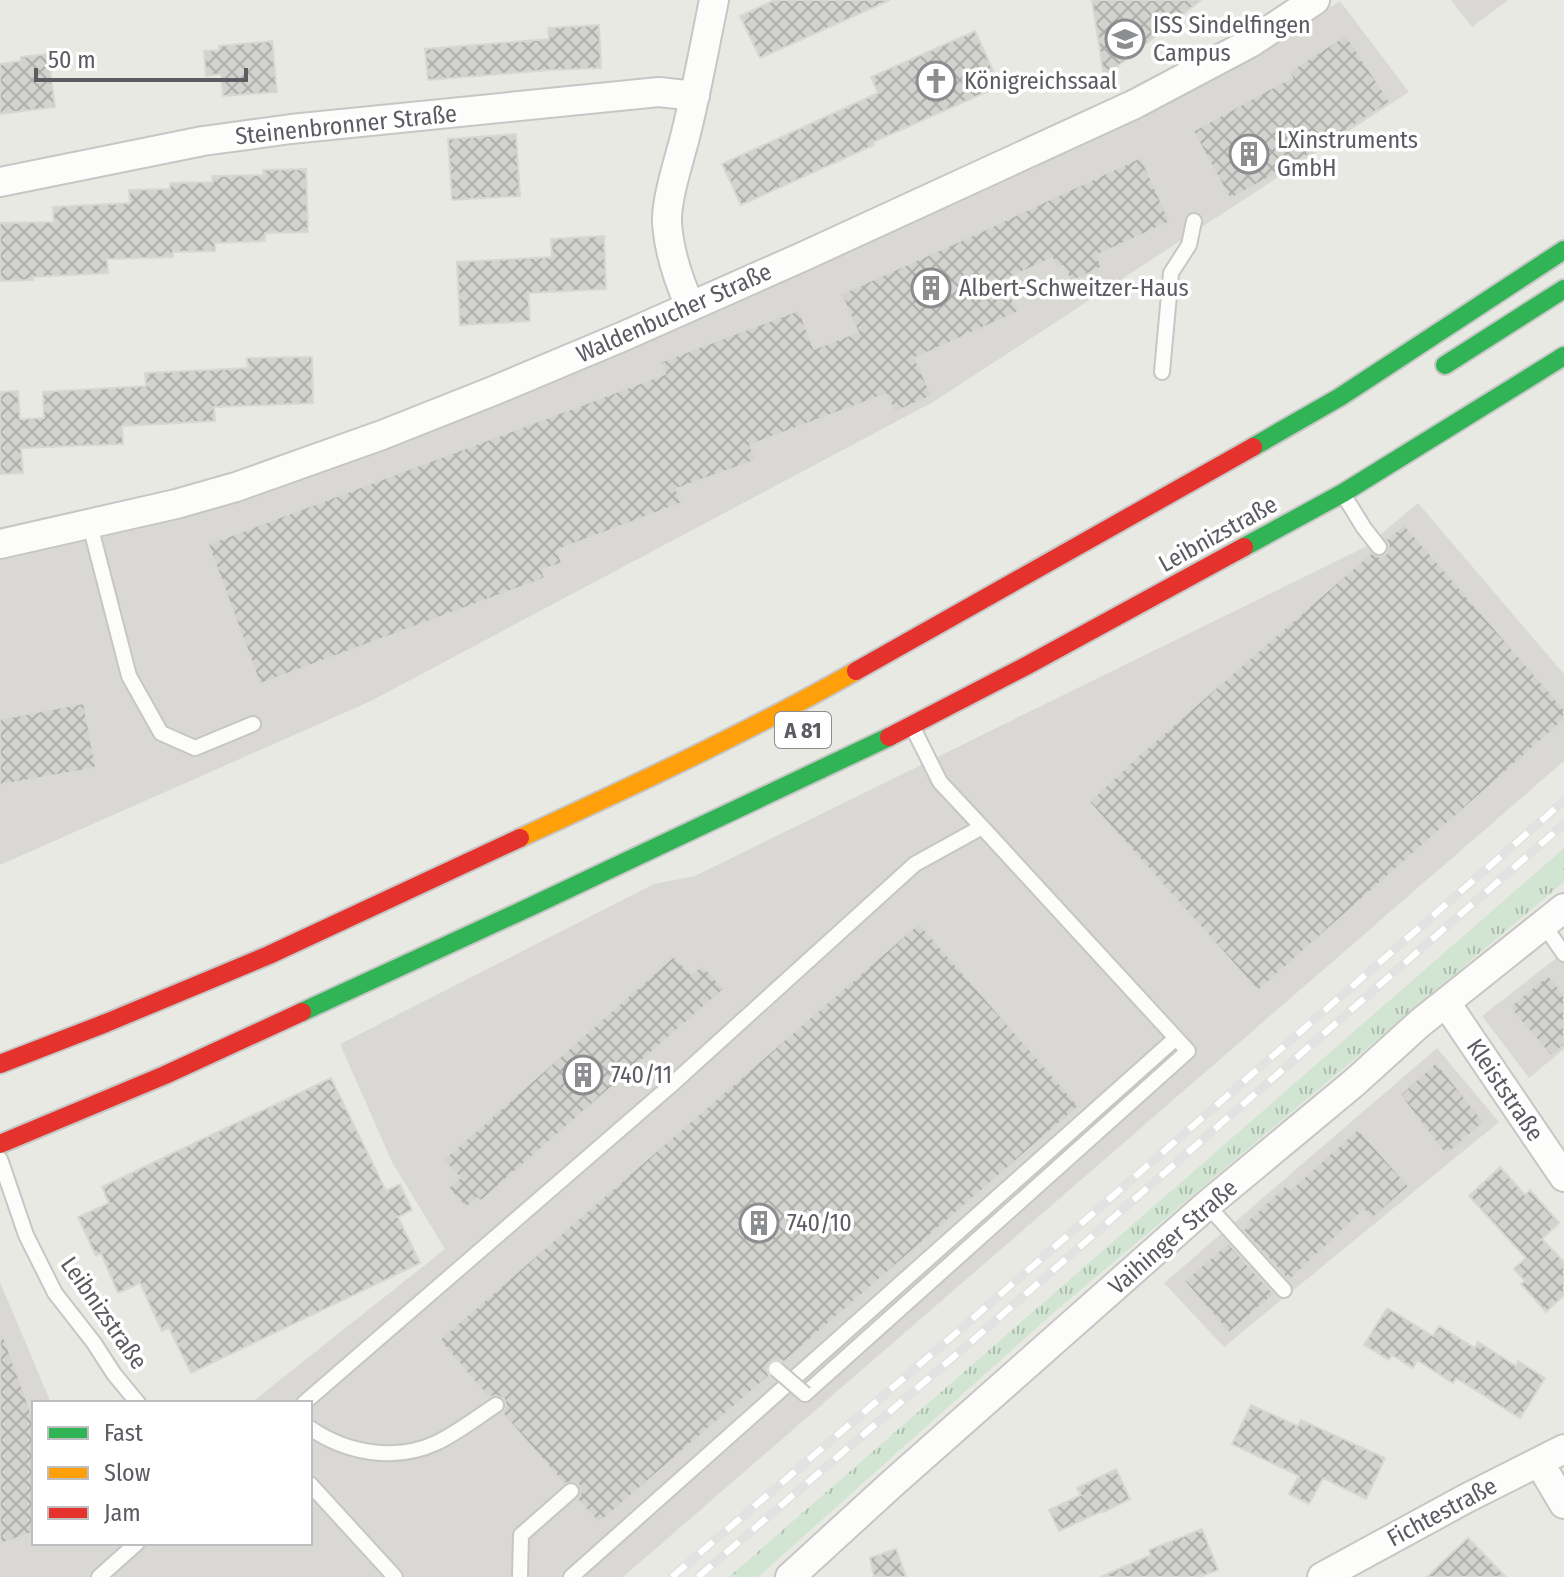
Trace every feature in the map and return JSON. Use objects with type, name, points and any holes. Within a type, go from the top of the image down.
[{"type":"main road","name":"A 81","points":[[0,1064],[283,949],[682,763],[807,699],[1340,397],[1564,250]]},
{"type":"main road","points":[[1434,372],[1564,289]]},
{"type":"main road","name":"Leibnizstraße","points":[[0,1144],[165,1075],[885,739],[1040,659],[1343,493],[1564,356]]},
{"type":"street","points":[[690,306],[671,256],[667,220],[714,0]]},
{"type":"street","name":"Waldenbucher Straße","points":[[0,544],[90,525],[236,487],[368,441],[493,391],[690,306],[1135,104],[1250,43],[1315,0]]},
{"type":"street","name":"Steinenbronner Straße","points":[[0,182],[203,141],[291,129],[659,92],[695,96]]},
{"type":"street","name":"Vaihinger Straße","points":[[790,1577],[1207,1205],[1355,1082],[1420,1023],[1554,916]]},
{"type":"street","name":"Kleiststraße","points":[[1446,1003],[1564,1177]]},
{"type":"street","name":"Fichtestraße","points":[[1322,1577],[1564,1449]]},
{"type":"street","points":[[1539,1462],[1564,1504]]},
{"type":"lane","points":[[1162,372],[1171,273],[1189,245],[1194,221]]},
{"type":"lane","points":[[1343,493],[1379,547]]},
{"type":"lane","points":[[90,525],[129,676],[161,733],[195,748],[253,724]]},
{"type":"lane","points":[[776,1369],[805,1394],[1188,1051],[940,782],[911,725]]},
{"type":"lane","points":[[306,1401],[669,1087],[915,864],[982,827]]},
{"type":"lane","points":[[1554,916],[1564,954]]},
{"type":"lane","points":[[571,1577],[1176,1038]]},
{"type":"lane","name":"Leibnizstraße","points":[[0,1159],[26,1235],[55,1293],[136,1401]]},
{"type":"lane","points":[[1207,1205],[1284,1290]]},
{"type":"lane","points":[[312,1429],[354,1450],[398,1454],[436,1443],[496,1405]]},
{"type":"lane","points":[[312,1486],[395,1577]]},
{"type":"lane","points":[[520,1577],[521,1535],[571,1491]]},
{"type":"lane","points":[[99,1577],[135,1545]]},
{"type":"shaded area","points":[[1451,0],[1508,0],[1472,27]]},
{"type":"shaded area","points":[[1340,1],[1409,92],[933,402],[371,701],[0,865],[0,557],[296,482],[654,335],[1200,85]]},
{"type":"shaded area","points":[[1418,503],[1564,674],[1564,761],[623,1577],[0,1577],[0,1282],[50,1401],[32,1401],[32,1545],[312,1545],[312,1401],[254,1401],[445,1249],[392,1162],[340,1044],[654,884],[695,876],[1367,546]]},
{"type":"shaded area","points":[[1564,952],[1564,1049],[1529,1078],[1482,1016]]},
{"type":"shaded area","points":[[1437,1048],[1499,1122],[1224,1347],[1164,1283]]},
{"type":"green space","points":[[1564,848],[1564,882],[1051,1315],[758,1577],[729,1577]]},
{"type":"building","points":[[775,0],[890,0],[760,58],[740,16]]},
{"type":"building","name":"ISS Sindelfingen Campus","points":[[1092,0],[1201,0],[1104,77]]},
{"type":"building","points":[[599,25],[601,68],[428,80],[425,49],[549,39],[548,28]]},
{"type":"building","points":[[975,31],[1000,86],[741,205],[722,164],[878,93],[871,77]]},
{"type":"building","points":[[1346,35],[1390,102],[1297,162],[1230,199],[1193,131],[1292,77],[1289,72]]},
{"type":"building","points":[[272,41],[277,92],[223,96],[221,74],[206,76],[204,51],[219,50],[219,46]]},
{"type":"building","points":[[48,54],[55,107],[0,114],[0,64],[21,61],[21,57]]},
{"type":"building","points":[[516,134],[520,196],[452,200],[448,139]]},
{"type":"building","points":[[1141,157],[1170,222],[1097,255],[1102,267],[1071,282],[1063,266],[1057,268],[1052,258],[1004,280],[1018,312],[915,358],[932,396],[895,412],[886,394],[750,445],[756,460],[676,489],[682,503],[557,550],[562,563],[542,570],[545,578],[260,684],[208,544],[665,374],[660,362],[799,310],[814,349],[858,332],[841,294]]},
{"type":"building","points":[[306,169],[308,232],[265,233],[265,241],[215,243],[215,251],[173,252],[173,257],[107,259],[108,273],[0,281],[0,223],[54,222],[53,207],[130,203],[129,190],[170,189],[170,183],[213,182],[212,176],[264,175],[263,170]]},
{"type":"building","points":[[604,236],[606,289],[528,293],[530,321],[460,325],[457,262],[552,257],[551,239]]},
{"type":"building","points":[[312,357],[313,403],[214,407],[215,421],[122,426],[123,444],[21,448],[23,473],[0,474],[0,392],[18,391],[20,419],[44,418],[43,392],[146,386],[145,373],[248,368],[247,358]]},
{"type":"building","points":[[1404,524],[1564,709],[1564,720],[1258,991],[1089,802],[1371,553],[1380,557],[1386,554],[1389,546],[1386,540]]},
{"type":"building","points":[[84,703],[96,768],[0,785],[0,719]]},
{"type":"building","name":"740/10","points":[[919,923],[1079,1106],[784,1362],[777,1359],[769,1362],[766,1368],[769,1376],[599,1523],[577,1499],[581,1493],[579,1485],[573,1481],[564,1484],[502,1413],[506,1405],[504,1399],[496,1395],[489,1398],[439,1340]]},
{"type":"building","name":"740/11","points":[[674,956],[691,974],[703,965],[724,989],[481,1201],[477,1198],[466,1208],[448,1188],[460,1178],[443,1160]]},
{"type":"building","points":[[1548,975],[1564,994],[1564,1045],[1551,1056],[1509,1007]]},
{"type":"building","points":[[1436,1062],[1484,1122],[1446,1155],[1400,1095]]},
{"type":"building","points":[[331,1078],[386,1191],[400,1184],[412,1210],[398,1217],[420,1263],[191,1373],[169,1328],[162,1331],[140,1283],[118,1293],[101,1253],[96,1256],[78,1217],[109,1203],[102,1187]]},
{"type":"building","points":[[1358,1129],[1409,1186],[1372,1219],[1364,1210],[1289,1281],[1243,1230],[1250,1224],[1247,1221],[1286,1185],[1290,1190]]},
{"type":"building","points":[[1500,1167],[1525,1195],[1530,1190],[1559,1223],[1542,1239],[1564,1262],[1564,1295],[1546,1312],[1521,1284],[1525,1281],[1514,1269],[1526,1258],[1469,1196]]},
{"type":"building","points":[[1228,1243],[1274,1294],[1229,1333],[1184,1281]]},
{"type":"building","points":[[1387,1308],[1433,1336],[1439,1326],[1475,1348],[1478,1342],[1516,1366],[1518,1361],[1545,1378],[1520,1418],[1456,1378],[1453,1383],[1417,1360],[1413,1368],[1392,1355],[1389,1360],[1364,1345]]},
{"type":"building","points":[[0,1335],[3,1335],[32,1415],[32,1533],[0,1544]]},
{"type":"building","points":[[1251,1405],[1298,1426],[1301,1420],[1385,1458],[1366,1499],[1323,1478],[1309,1504],[1289,1494],[1299,1476],[1232,1444]]},
{"type":"building","points":[[1116,1469],[1130,1499],[1059,1531],[1049,1510],[1081,1495],[1077,1488]]},
{"type":"building","points":[[1202,1529],[1218,1570],[1199,1577],[1100,1577],[1151,1555],[1149,1550]]},
{"type":"building","points":[[1468,1538],[1506,1577],[1427,1577]]},
{"type":"building","points":[[896,1549],[906,1577],[874,1577],[870,1558]]},
{"type":"railway","points":[[672,1577],[962,1328],[1564,801]]},
{"type":"railway","points":[[698,1577],[1564,824]]},
{"type":"traffic: fast","points":[[1253,447],[1340,397],[1564,250]]},
{"type":"traffic: fast","points":[[1445,365],[1564,289]]},
{"type":"traffic: fast","points":[[1244,547],[1343,493],[1564,356]]},
{"type":"traffic: fast","points":[[302,1012],[889,737]]},
{"type":"traffic: slow","points":[[520,838],[732,737],[856,671]]},
{"type":"traffic: jam","points":[[856,671],[1253,447]]},
{"type":"traffic: jam","points":[[889,737],[1244,547]]},
{"type":"traffic: jam","points":[[0,1064],[269,955],[520,838]]},
{"type":"traffic: jam","points":[[0,1144],[165,1075],[302,1012]]},
{"type":"place","name":"ISS Sindelfingen Campus","points":[[1125,39]]},
{"type":"place","name":"Königreichssaal","points":[[936,81]]},
{"type":"place","name":"LXinstruments GmbH","points":[[1249,154]]},
{"type":"place","name":"Albert-Schweitzer-Haus","points":[[931,288]]},
{"type":"place","name":"740/11","points":[[583,1075]]},
{"type":"place","name":"740/10","points":[[759,1223]]}]
